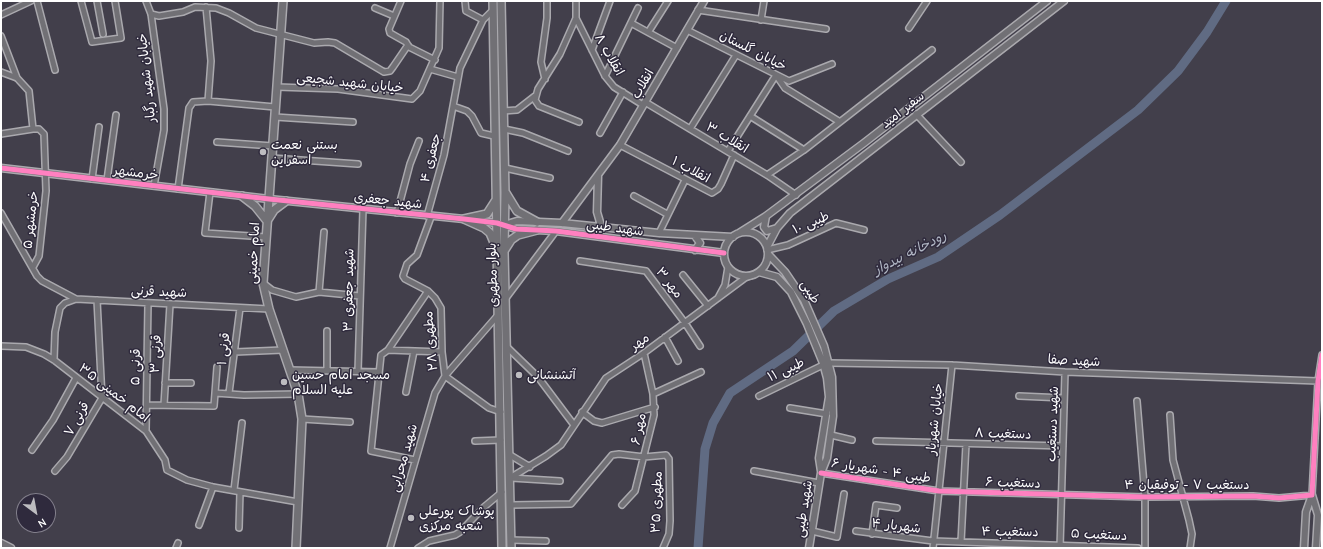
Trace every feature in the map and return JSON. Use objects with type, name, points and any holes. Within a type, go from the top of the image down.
[{"type":"main road","name":"امام خمینی","points":[[283,1],[263,283],[269,309],[298,394],[302,419],[296,548]]},
{"type":"main road","name":"بلوار مطهری","points":[[492,1],[494,136],[497,194],[501,224]]},
{"type":"main road","name":"بلوار مطهری","points":[[502,548],[501,412],[498,315],[501,224],[505,192],[503,2]]},
{"type":"main road","points":[[505,192],[517,211],[537,226],[518,235],[500,251],[490,233],[484,228],[464,219],[487,214],[491,210],[497,194],[505,192]]},
{"type":"main road","points":[[242,196],[255,206],[267,221],[274,210],[286,201]]},
{"type":"main road","name":"بلوار مطهری","points":[[500,251],[506,298],[508,348],[511,548]]},
{"type":"main road","points":[[500,385],[508,385]]},
{"type":"street","points":[[1,15],[31,1]]},
{"type":"street","points":[[37,1],[55,70]]},
{"type":"street","points":[[81,1],[92,42],[121,38],[115,1]]},
{"type":"street","points":[[97,1],[103,34]]},
{"type":"street","name":"خیابان شهید رگبار","points":[[146,1],[151,14],[164,109],[164,130],[154,186]]},
{"type":"street","points":[[401,1],[389,29],[390,33],[435,60]]},
{"type":"street","name":"خیابان شهید شجیعی","points":[[277,87],[338,90],[412,99],[420,91],[435,60],[440,38],[440,1]]},
{"type":"street","points":[[465,1],[466,11],[483,20]]},
{"type":"street","points":[[545,78],[541,62],[547,18],[547,1]]},
{"type":"street","name":"انقلاب ۸","points":[[576,1],[576,18],[605,76],[614,86],[644,104]]},
{"type":"street","points":[[592,50],[610,1]]},
{"type":"street","points":[[649,31],[668,1]]},
{"type":"street","name":"انقلاب","points":[[562,223],[620,145],[704,1]]},
{"type":"street","points":[[761,20],[764,1]]},
{"type":"street","points":[[909,28],[927,1]]},
{"type":"street","name":"سفیر امید","points":[[736,235],[766,216],[796,194],[1047,1]]},
{"type":"street","name":"سفیر امید","points":[[767,251],[777,228],[802,204],[916,114],[1064,1]]},
{"type":"street","points":[[151,14],[159,16],[183,12],[195,4],[216,8],[229,13],[256,28],[314,43],[335,43],[384,72],[390,71],[408,45]]},
{"type":"street","points":[[206,7],[211,61],[208,101]]},
{"type":"street","points":[[375,8],[394,16]]},
{"type":"street","points":[[605,76],[638,8]]},
{"type":"street","name":"جعفری ۴","points":[[405,280],[403,274],[407,264],[417,255],[429,216],[444,155],[460,68],[483,20],[493,10]]},
{"type":"street","points":[[698,10],[826,29]]},
{"type":"street","points":[[503,111],[517,110],[535,96],[560,54],[576,18]]},
{"type":"street","points":[[631,23],[649,31],[677,48]]},
{"type":"street","name":"خیابان گلستان","points":[[687,30],[789,82],[832,64]]},
{"type":"street","points":[[1,36],[17,78],[29,91],[34,129],[1,134]]},
{"type":"street","points":[[767,175],[804,150],[932,50]]},
{"type":"street","points":[[690,129],[736,55]]},
{"type":"street","points":[[430,69],[458,77]]},
{"type":"street","points":[[1,72],[17,78]]},
{"type":"street","points":[[728,151],[776,75],[785,88],[840,122]]},
{"type":"street","points":[[600,133],[623,92]]},
{"type":"street","points":[[535,96],[538,106],[579,122]]},
{"type":"street","points":[[178,189],[189,108],[193,102],[208,101],[276,107]]},
{"type":"street","name":"انقلاب ۳","points":[[644,104],[728,151],[796,194]]},
{"type":"street","points":[[453,106],[467,111],[472,116],[481,133],[494,136]]},
{"type":"street","points":[[916,114],[961,162]]},
{"type":"street","points":[[107,180],[116,115]]},
{"type":"street","points":[[750,116],[804,150]]},
{"type":"street","points":[[275,117],[353,122]]},
{"type":"street","points":[[92,179],[99,127]]},
{"type":"street","name":"خرمشهر ۵","points":[[33,267],[39,256],[46,191],[44,134],[38,129],[34,129]]},
{"type":"street","points":[[504,129],[523,133],[568,151]]},
{"type":"street","points":[[397,213],[410,164],[419,141]]},
{"type":"street","points":[[217,142],[273,146]]},
{"type":"street","name":"انقلاب ۱","points":[[620,145],[708,192],[715,192],[721,184],[734,155]]},
{"type":"street","points":[[272,158],[358,164]]},
{"type":"street","name":"خرمشهر","points":[[1,168],[269,199]]},
{"type":"street","points":[[505,168],[550,178]]},
{"type":"street","points":[[598,176],[597,212],[602,229]]},
{"type":"street","points":[[659,233],[685,180]]},
{"type":"street","points":[[210,192],[205,233],[266,237]]},
{"type":"street","points":[[634,196],[667,214]]},
{"type":"street","name":"شهید جعفری","points":[[269,199],[501,224]]},
{"type":"street","name":"شهید جعفری ۳","points":[[358,371],[360,264],[363,209]]},
{"type":"street","points":[[1,214],[42,281],[76,299]]},
{"type":"street","points":[[766,216],[764,227],[767,231],[777,228]]},
{"type":"street","name":"شهید طیبی","points":[[501,224],[516,229],[562,223],[602,229],[695,236],[736,235]]},
{"type":"street","name":"طیبی ۱۰","points":[[767,251],[788,245],[836,223],[864,230]]},
{"type":"street","name":"شهید طیبی","points":[[537,226],[556,231],[724,253]]},
{"type":"street","points":[[506,298],[556,231]]},
{"type":"street","points":[[319,292],[324,232]]},
{"type":"street","points":[[746,232],[759,236],[767,251],[767,261],[756,273],[739,275],[728,267],[724,253],[725,247],[736,235],[746,232]]},
{"type":"street","points":[[695,236],[700,243],[696,250]]},
{"type":"street","name":"طیبی","points":[[767,251],[804,300],[824,346]]},
{"type":"street","name":"مهر ۳","points":[[580,261],[646,271],[685,323],[700,346]]},
{"type":"street","name":"مهر","points":[[718,298],[725,285],[728,267]]},
{"type":"street","name":"طیبی","points":[[756,273],[777,277],[784,283],[791,292],[817,348]]},
{"type":"street","name":"مهر","points":[[510,478],[530,467],[561,445],[606,378],[665,338],[745,278],[756,273]]},
{"type":"street","points":[[682,275],[708,306]]},
{"type":"street","name":"مطهری ۲۸","points":[[405,280],[428,291],[435,298],[441,308],[442,352],[445,376],[489,408],[501,412]]},
{"type":"street","points":[[263,283],[272,290],[296,297],[319,292],[360,296]]},
{"type":"street","points":[[415,460],[371,451],[378,372],[381,356],[388,350],[428,291]]},
{"type":"street","points":[[54,360],[55,332],[60,308],[65,303],[76,299]]},
{"type":"street","name":"شهید قرنی","points":[[76,299],[269,309]]},
{"type":"street","name":"قرنی ۷","points":[[55,471],[67,457],[102,398],[97,300]]},
{"type":"street","name":"قرنی ۵","points":[[146,431],[148,303]]},
{"type":"street","name":"قرنی ۳","points":[[164,405],[170,304]]},
{"type":"street","name":"قرنی ۱","points":[[229,393],[240,308]]},
{"type":"street","name":"شهید محرابی","points":[[390,548],[435,393],[445,376],[498,315]]},
{"type":"street","points":[[327,331],[327,371]]},
{"type":"street","points":[[665,338],[678,361]]},
{"type":"street","name":"امام خمینی ۳۵","points":[[1,346],[16,346],[36,350],[54,360],[146,431],[166,460],[168,470],[187,480],[213,487],[298,502]]},
{"type":"street","name":"شهید طیبی","points":[[821,473],[819,458],[829,397],[824,346]]},
{"type":"street","points":[[508,348],[538,377],[574,425]]},
{"type":"street","name":"شهید طیبی","points":[[809,548],[819,483],[826,458],[830,435],[834,397],[826,364],[817,348]]},
{"type":"street","points":[[235,352],[283,350]]},
{"type":"street","points":[[388,350],[442,352]]},
{"type":"street","points":[[406,392],[414,351]]},
{"type":"street","name":"مهر ۶","points":[[622,505],[635,491],[655,407],[654,394],[644,353]]},
{"type":"street","points":[[1304,548],[1306,512],[1312,495],[1318,381],[1322,355]]},
{"type":"street","name":"شهید صفا","points":[[826,364],[952,365],[1065,372],[1318,381]]},
{"type":"street","name":"طیبی ۱۱","points":[[759,396],[826,364]]},
{"type":"street","name":"خیابان شهریار","points":[[933,548],[952,365]]},
{"type":"street","points":[[147,405],[214,406],[217,367]]},
{"type":"street","points":[[290,370],[378,372]]},
{"type":"street","points":[[654,394],[701,372]]},
{"type":"street","name":"شهید دستغیب","points":[[1060,546],[1065,372]]},
{"type":"street","points":[[32,450],[53,420],[76,378]]},
{"type":"street","points":[[165,383],[191,383]]},
{"type":"street","points":[[214,393],[244,395],[298,394]]},
{"type":"street","points":[[1019,396],[1064,398]]},
{"type":"street","points":[[1136,401],[1145,497],[1145,548]]},
{"type":"street","points":[[582,412],[594,421],[602,423],[655,407]]},
{"type":"street","points":[[790,408],[827,414]]},
{"type":"street","points":[[1170,415],[1173,460],[1192,534],[1190,548]]},
{"type":"street","points":[[302,419],[350,422]]},
{"type":"street","points":[[239,528],[237,491],[242,423]]},
{"type":"street","points":[[830,435],[852,440]]},
{"type":"street","points":[[475,441],[501,440]]},
{"type":"street","name":"دستغیب ۸","points":[[876,441],[1063,446]]},
{"type":"street","points":[[960,542],[966,444]]},
{"type":"street","points":[[511,505],[570,504],[612,455],[619,454],[644,458]]},
{"type":"street","points":[[510,455],[530,467]]},
{"type":"street","name":"مطهری ۳۵","points":[[644,458],[663,455],[668,456],[669,459],[670,521],[669,534],[663,548]]},
{"type":"street","points":[[754,471],[819,483]]},
{"type":"street","name":"طیبی ۴ - شهریار ۶","points":[[821,473],[939,491],[963,492]]},
{"type":"street","points":[[510,478],[560,481]]},
{"type":"street","points":[[199,525],[213,487]]},
{"type":"street","points":[[418,548],[430,541],[455,535],[460,532],[484,507],[502,492]]},
{"type":"street","name":"دستغیب ۶","points":[[963,492],[1061,495]]},
{"type":"street","points":[[812,531],[836,536],[844,494]]},
{"type":"street","name":"دستغیب ۷ - توفیقیان ۴","points":[[1061,495],[1279,498],[1312,495]]},
{"type":"street","points":[[1312,495],[1318,515],[1316,548]]},
{"type":"street","points":[[872,534],[876,505],[897,508]]},
{"type":"street","name":"شهریار ۴","points":[[856,531],[933,542],[960,542]]},
{"type":"street","points":[[511,540],[546,540]]},
{"type":"street","name":"دستغیب ۴","points":[[960,542],[1060,546]]},
{"type":"street","points":[[1,543],[11,548]]},
{"type":"street","name":"دستغیب ۵","points":[[1060,546],[1138,548]]},
{"type":"waterway","name":"رودخانه بیدواز","points":[[698,548],[705,449],[713,423],[730,393],[793,351],[834,311],[888,279],[938,257],[1000,215],[1138,110],[1178,71],[1207,32],[1226,1]]},
{"type":"cycle path","points":[[1,168],[269,199],[464,219],[497,223],[516,229],[556,231],[724,253]]},
{"type":"cycle path","points":[[821,473],[939,491],[1145,497],[1253,496],[1279,498],[1312,495],[1318,381],[1322,355]]},
{"type":"place","name":"بستنی نعمت اسفراین","points":[[263,152]]},
{"type":"place","name":"آتشنشانی","points":[[519,375]]},
{"type":"place","name":"مسجد امام حسین علیه السلام","points":[[284,382]]},
{"type":"place","name":"پوشاک پورعلی شعبه مرکزی","points":[[411,518]]}]
